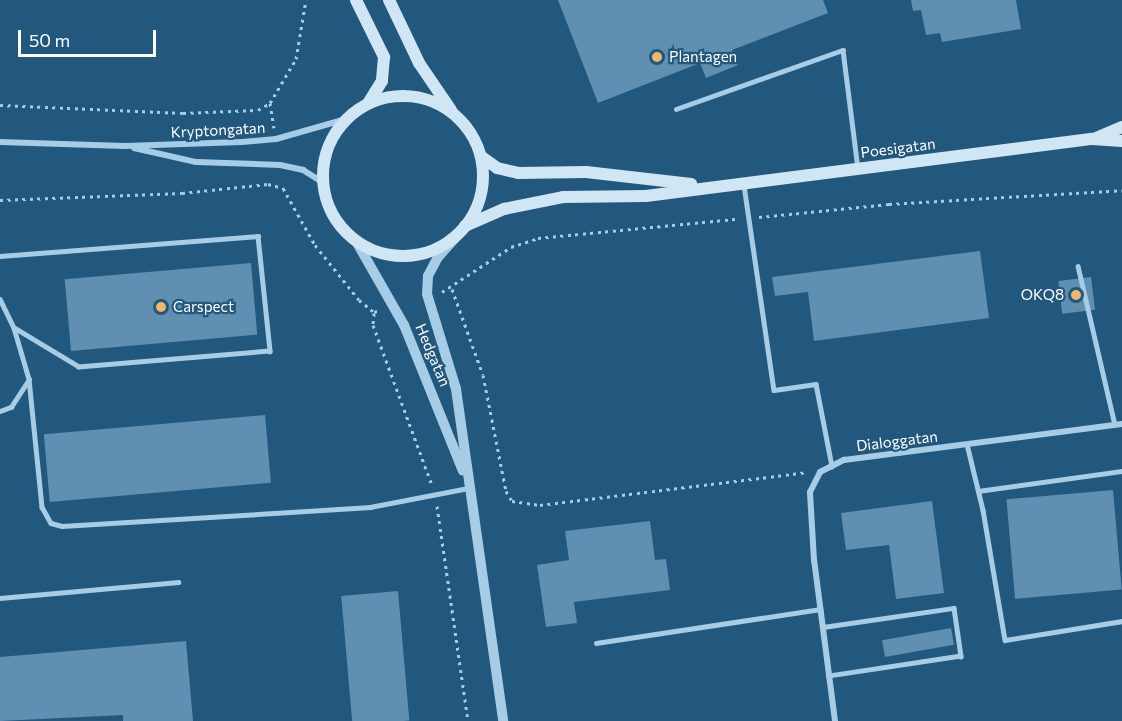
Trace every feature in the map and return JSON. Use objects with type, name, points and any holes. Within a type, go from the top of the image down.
[{"type":"main road","points":[[356,0],[384,57],[382,81],[369,102],[346,119],[324,156],[322,182],[339,224],[356,241],[379,253],[404,257],[425,254],[457,236],[465,226],[482,189],[482,157],[469,130],[452,111],[419,63],[389,0]]},
{"type":"main road","points":[[369,102],[400,95],[428,99],[452,111]]},
{"type":"main road","name":"Poesigatan","points":[[1092,140],[1122,127]]},
{"type":"main road","name":"Poesigatan","points":[[465,226],[504,209],[563,197],[646,196],[707,185],[744,183],[1092,140],[1122,141]]},
{"type":"main road","name":"Poesigatan","points":[[482,157],[497,168],[518,172],[586,172],[707,185]]},
{"type":"street","name":"Kryptongatan","points":[[0,142],[125,146],[276,139],[346,119]]},
{"type":"street","name":"Kryptongatan","points":[[125,146],[196,162],[280,165],[303,170],[322,182]]},
{"type":"street","name":"Hedgatan","points":[[457,236],[428,276],[427,294],[456,388],[503,721]]},
{"type":"street","name":"Hedgatan","points":[[356,241],[404,326],[469,488]]},
{"type":"street","name":"Dialoggatan","points":[[832,466],[844,460],[1119,424]]},
{"type":"street","points":[[832,466],[820,472],[810,492],[820,609],[835,721]]},
{"type":"lane","points":[[676,109],[843,50],[858,169]]},
{"type":"lane","points":[[744,183],[751,218],[774,390],[816,384],[832,466]]},
{"type":"lane","points":[[0,256],[258,236],[270,351],[79,367],[14,328]]},
{"type":"lane","points":[[1078,266],[1119,424]]},
{"type":"lane","points":[[0,299],[14,328],[29,379],[42,507],[51,523],[62,526],[370,507],[469,488]]},
{"type":"lane","points":[[0,411],[11,407],[29,379]]},
{"type":"lane","points":[[967,444],[978,491],[1005,640],[1122,621]]},
{"type":"lane","points":[[978,491],[1122,471]]},
{"type":"lane","points":[[0,598],[177,582]]},
{"type":"lane","points":[[823,627],[954,608],[961,656],[829,676]]},
{"type":"lane","points":[[596,643],[820,609]]},
{"type":"path","points":[[0,105],[183,112],[258,110],[270,103],[296,59],[306,0]]},
{"type":"path","points":[[270,103],[274,129]]},
{"type":"path","points":[[282,181],[283,188],[315,245],[359,300],[374,312],[373,325],[434,495],[468,721]]},
{"type":"path","points":[[0,200],[182,193],[268,184],[283,188]]},
{"type":"path","points":[[434,294],[452,289],[511,247],[538,238],[889,204],[1122,190]]},
{"type":"path","points":[[452,289],[483,375],[506,491],[512,501],[540,505],[793,471]]},
{"type":"building","name":"Plantagen","points":[[558,0],[823,0],[828,13],[732,50],[738,65],[706,78],[700,63],[598,103]]},
{"type":"building","points":[[911,0],[1016,0],[1021,29],[942,42],[940,33],[926,35],[921,10],[913,11]]},
{"type":"building","points":[[980,251],[989,318],[814,341],[808,292],[775,296],[772,277]]},
{"type":"building","name":"Carspect","points":[[251,263],[257,335],[71,351],[65,279]]},
{"type":"building","name":"OKQ8","points":[[1091,277],[1095,310],[1062,314],[1058,281]]},
{"type":"building","points":[[265,415],[271,483],[50,502],[44,434]]},
{"type":"building","points":[[1113,490],[1122,590],[1015,599],[1006,499]]},
{"type":"building","points":[[932,501],[944,593],[896,599],[889,545],[846,550],[841,513]]},
{"type":"building","points":[[650,521],[655,560],[666,559],[670,590],[574,602],[577,623],[546,627],[537,565],[569,560],[565,531]]},
{"type":"building","points":[[398,591],[409,721],[352,721],[341,596]]},
{"type":"building","points":[[951,628],[954,645],[885,657],[882,640]]},
{"type":"building","points":[[186,641],[193,721],[123,721],[123,715],[0,721],[0,657]]},
{"type":"place","name":"Plantagen","points":[[657,57]]},
{"type":"place","name":"OKQ8","points":[[1076,295]]},
{"type":"place","name":"Carspect","points":[[161,307]]}]
